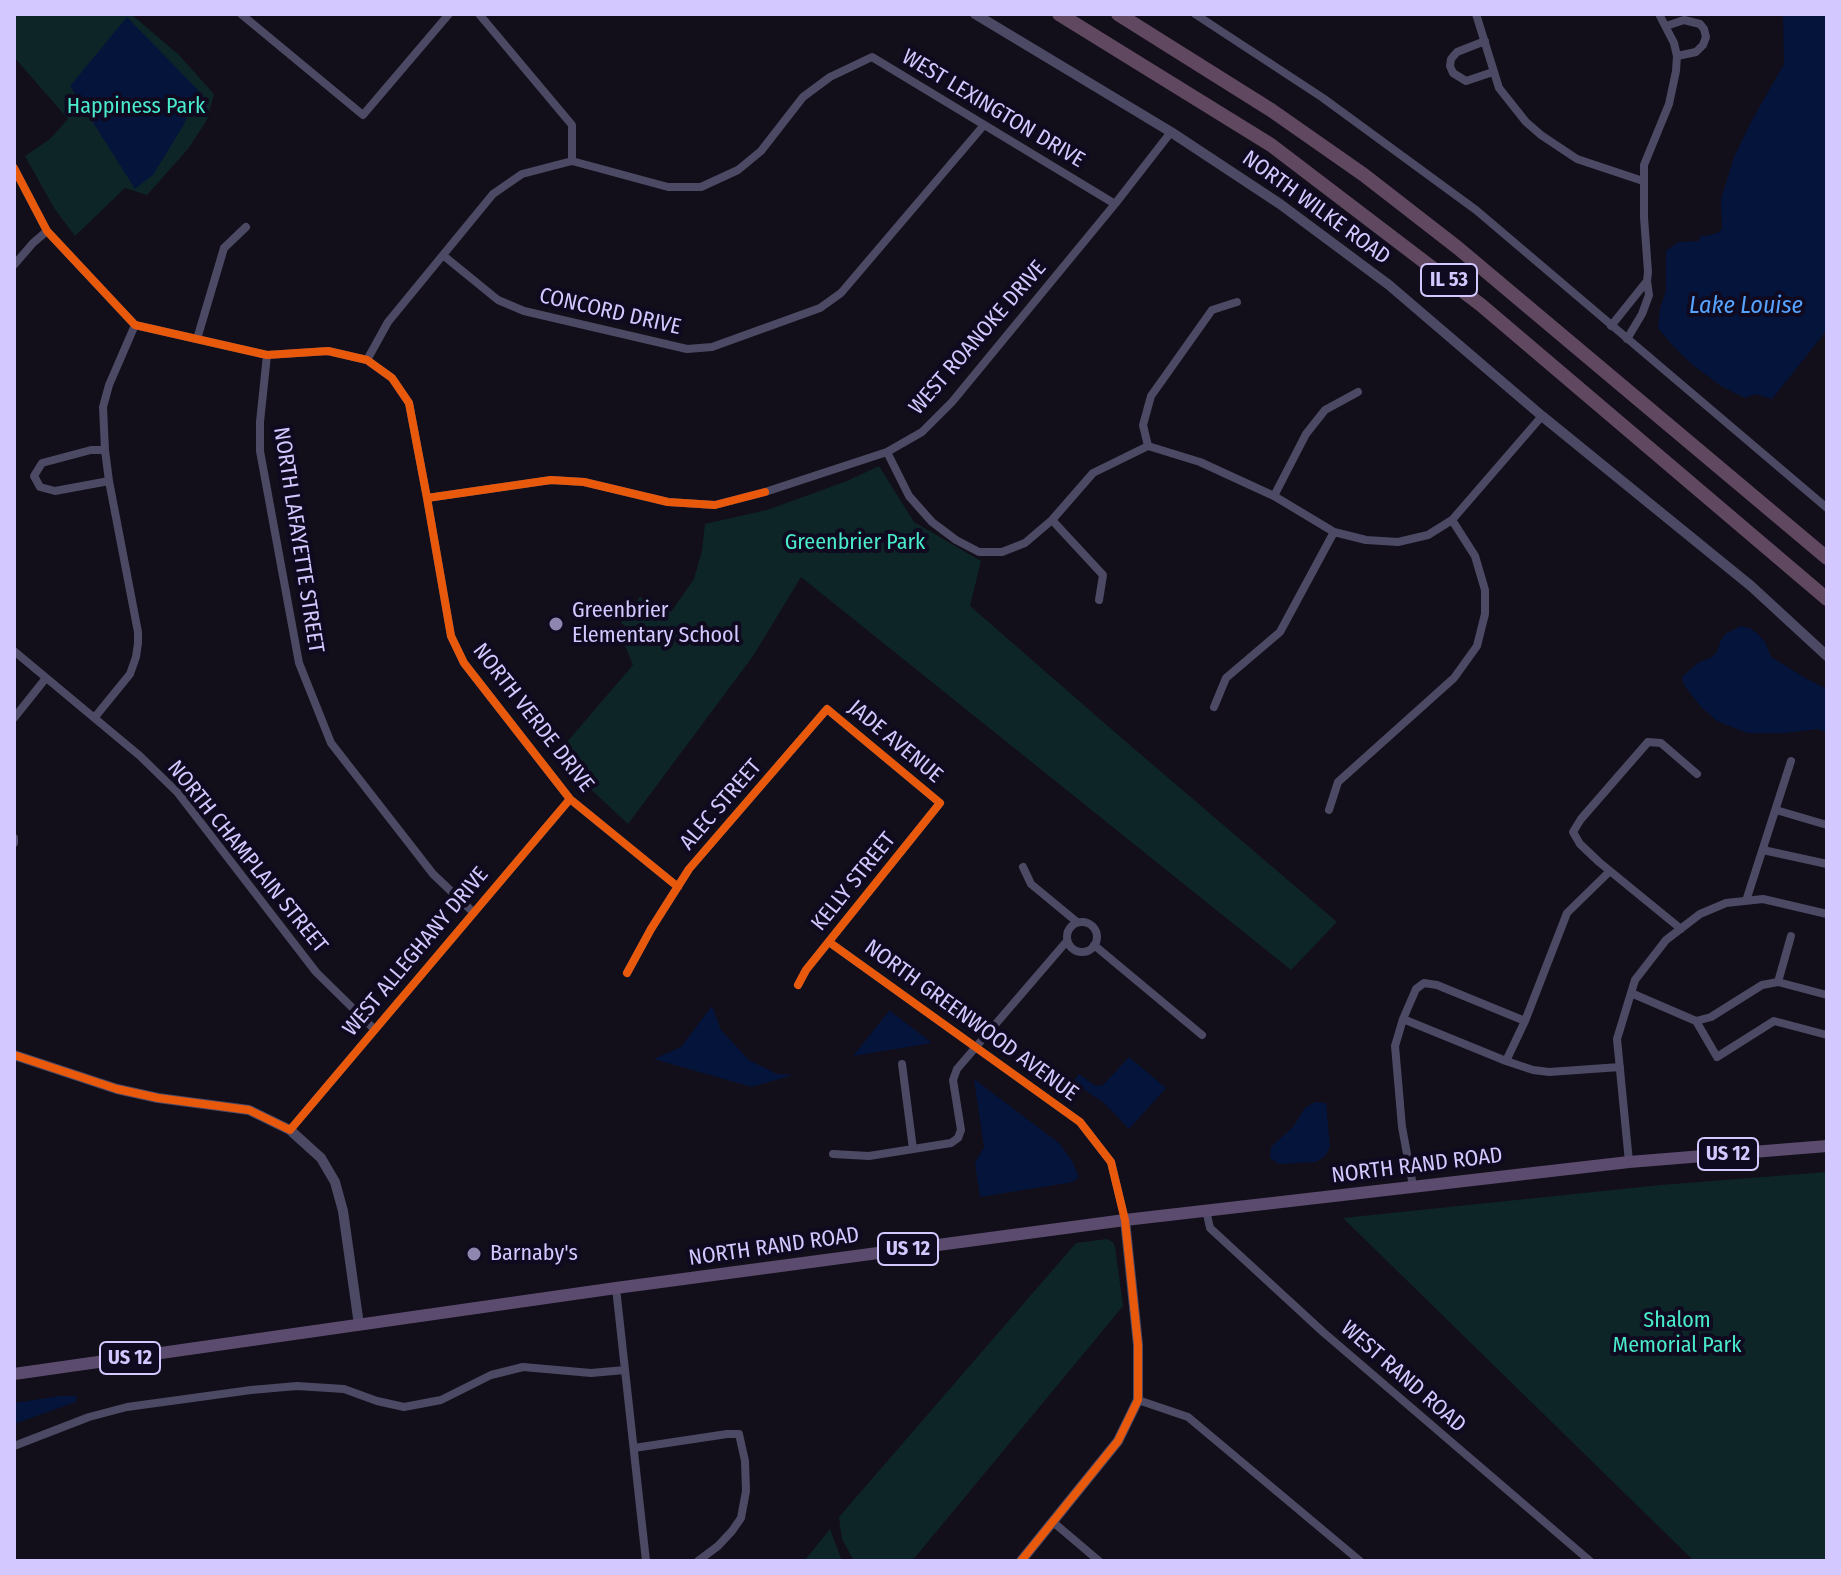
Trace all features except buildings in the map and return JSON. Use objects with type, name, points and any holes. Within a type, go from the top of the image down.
[{"type":"highway","name":"IL 53","points":[[1059,14],[1284,154],[1481,305],[1827,599]]},
{"type":"highway","name":"IL 53","points":[[1118,14],[1271,110],[1364,175],[1458,248],[1827,558]]},
{"type":"highway","points":[[1810,584],[1827,609]]},
{"type":"main road","name":"NORTH RAND ROAD","points":[[14,1374],[616,1288],[1125,1220],[1629,1162],[1827,1146]]},
{"type":"street","points":[[241,14],[363,115],[449,14]]},
{"type":"street","points":[[479,14],[572,125],[572,161]]},
{"type":"street","name":"NORTH WILKE ROAD","points":[[975,14],[1171,132],[1280,204],[1389,285],[1542,416],[1751,586],[1827,656]]},
{"type":"street","points":[[1195,14],[1323,98],[1476,210],[1827,508]]},
{"type":"street","points":[[1476,14],[1499,88],[1526,122],[1577,159],[1643,181]]},
{"type":"street","points":[[1627,339],[1649,295],[1644,165],[1674,87],[1677,56],[1659,14]]},
{"type":"street","points":[[1666,26],[1684,20],[1700,24],[1704,29],[1706,37],[1703,45],[1696,52],[1677,56]]},
{"type":"street","points":[[1485,41],[1457,52],[1450,66],[1453,73],[1466,81],[1493,72]]},
{"type":"street","name":"WEST LEXINGTON DRIVE","points":[[367,360],[388,322],[493,194],[522,174],[572,161],[668,187],[701,187],[738,170],[761,151],[803,97],[830,77],[872,57],[1115,204]]},
{"type":"street","name":"CONCORD DRIVE","points":[[444,256],[498,300],[524,311],[687,349],[712,347],[820,308],[841,293],[984,125]]},
{"type":"street","name":"WEST ROANOKE DRIVE","points":[[427,498],[551,480],[584,482],[668,502],[715,505],[887,452],[922,432],[952,402],[1171,132]]},
{"type":"street","points":[[14,168],[47,231],[135,325],[109,385],[103,407],[109,481],[138,643],[130,674],[95,717]]},
{"type":"street","points":[[197,339],[224,248],[246,227]]},
{"type":"street","points":[[14,265],[47,231]]},
{"type":"street","points":[[1611,326],[1647,281]]},
{"type":"street","points":[[1148,446],[1143,425],[1151,396],[1212,310],[1237,302]]},
{"type":"street","name":"NORTH VERDE DRIVE","points":[[135,325],[267,355],[328,351],[367,360],[392,378],[409,403],[451,636],[464,663],[570,799],[678,887]]},
{"type":"street","name":"NORTH LAFAYETTE STREET","points":[[267,355],[260,451],[299,663],[331,743],[433,874],[473,912]]},
{"type":"street","points":[[1274,496],[1306,434],[1325,410],[1358,392]]},
{"type":"street","points":[[887,452],[909,496],[932,522],[979,552],[1002,552],[1025,543],[1052,520],[1093,473],[1148,446],[1200,462],[1274,496],[1334,532],[1366,540],[1398,542],[1428,535],[1452,520],[1542,416]]},
{"type":"street","points":[[105,450],[91,450],[42,463],[34,476],[40,487],[55,491],[109,481]]},
{"type":"street","points":[[1052,520],[1103,575],[1099,600]]},
{"type":"street","points":[[1329,810],[1338,782],[1454,678],[1477,646],[1485,614],[1485,590],[1475,556],[1452,520]]},
{"type":"street","points":[[1214,707],[1226,678],[1280,632],[1334,532]]},
{"type":"street","name":"NORTH CHAMPLAIN STREET","points":[[14,651],[95,717],[178,793],[316,972],[374,1029]]},
{"type":"street","points":[[14,718],[46,678]]},
{"type":"street","name":"JADE AVENUE","points":[[827,709],[940,803]]},
{"type":"street","name":"ALEC STREET","points":[[627,973],[689,869],[827,709]]},
{"type":"street","points":[[1681,929],[1610,871],[1580,844],[1573,832],[1648,742],[1661,743],[1697,774]]},
{"type":"street","points":[[1746,901],[1791,761]]},
{"type":"street","name":"WEST ALLEGHANY DRIVE","points":[[290,1130],[570,799]]},
{"type":"street","name":"KELLY STREET","points":[[798,985],[806,970],[940,803]]},
{"type":"street","points":[[1776,810],[1827,825]]},
{"type":"street","points":[[1763,850],[1827,864]]},
{"type":"street","points":[[1023,867],[1031,884],[1077,922]]},
{"type":"street","points":[[1506,1061],[1567,913],[1610,871]]},
{"type":"street","points":[[1629,1162],[1617,1039],[1635,980],[1658,950],[1700,914],[1726,903],[1763,899],[1827,914]]},
{"type":"street","points":[[833,1154],[869,1156],[951,1143],[958,1138],[961,1130],[953,1080],[957,1069],[1067,941],[1070,927],[1077,922],[1085,922],[1093,926],[1097,936],[1094,945],[1087,951],[1077,951],[1067,941]]},
{"type":"street","points":[[1778,982],[1791,936]]},
{"type":"street","name":"NORTH GREENWOOD AVENUE","points":[[829,942],[1080,1122],[1111,1162],[1125,1220]]},
{"type":"street","points":[[1094,945],[1202,1035]]},
{"type":"street","points":[[1696,1021],[1711,1017],[1762,985],[1778,982],[1827,995]]},
{"type":"street","points":[[1413,1186],[1402,1127],[1395,1046],[1416,989],[1428,983],[1437,985],[1525,1021]]},
{"type":"street","points":[[1631,993],[1696,1021],[1717,1057],[1774,1021],[1827,1035]]},
{"type":"street","points":[[1403,1019],[1533,1070],[1549,1072],[1620,1067]]},
{"type":"street","points":[[14,1055],[117,1089],[158,1098],[249,1110],[290,1130],[321,1158],[335,1182],[343,1211],[359,1325]]},
{"type":"street","points":[[902,1064],[913,1149]]},
{"type":"street","name":"WEST RAND ROAD","points":[[1206,1210],[1210,1228],[1323,1332],[1590,1561]]},
{"type":"street","points":[[1021,1561],[1118,1441],[1138,1400],[1138,1345],[1125,1220]]},
{"type":"street","points":[[616,1288],[646,1561]]},
{"type":"street","points":[[14,1446],[89,1417],[127,1407],[251,1390],[297,1386],[344,1389],[404,1407],[441,1400],[491,1375],[523,1367],[591,1373],[625,1370]]},
{"type":"street","points":[[1138,1400],[1188,1417],[1360,1561]]},
{"type":"street","points":[[634,1448],[739,1434],[745,1461],[746,1491],[741,1518],[725,1538],[698,1561]]},
{"type":"street","points":[[1053,1522],[1099,1561]]},
{"type":"green space","name":"Happiness Park","points":[[14,14],[131,14],[179,55],[214,94],[207,120],[188,149],[147,195],[125,188],[75,236],[54,208],[25,156],[50,139],[68,119],[14,57]]},
{"type":"green space","name":"Greenbrier Park","points":[[879,466],[914,522],[981,561],[970,606],[1337,922],[1291,970],[801,577],[753,656],[628,824],[555,756],[633,665],[621,636],[627,627],[621,623],[640,597],[671,612],[694,579],[705,524],[767,510]]},
{"type":"green space","name":"Shalom Memorial Park","points":[[1827,1172],[1827,1561],[1694,1561],[1343,1218],[1661,1185]]},
{"type":"green space","points":[[1107,1239],[1115,1247],[1123,1306],[912,1561],[854,1561],[842,1539],[839,1517],[1076,1243]]},
{"type":"green space","points":[[830,1529],[842,1561],[804,1561],[814,1549]]},
{"type":"water","name":"Lake Louise","points":[[1783,14],[1827,14],[1827,330],[1772,399],[1756,394],[1745,398],[1721,386],[1694,366],[1658,328],[1666,290],[1666,251],[1678,242],[1699,241],[1700,236],[1719,232],[1722,228],[1721,199],[1734,157],[1784,64]]},
{"type":"water","points":[[127,17],[199,91],[183,126],[153,175],[135,189],[70,86]]},
{"type":"water","points":[[1741,626],[1758,634],[1771,657],[1827,689],[1827,733],[1818,729],[1747,733],[1717,721],[1701,707],[1684,685],[1682,677],[1698,663],[1712,657],[1725,634]]},
{"type":"water","points":[[712,1006],[721,1030],[749,1060],[777,1074],[793,1075],[752,1087],[654,1059],[681,1047]]},
{"type":"water","points":[[889,1011],[932,1043],[853,1056]]},
{"type":"water","points":[[1129,1057],[1166,1088],[1129,1129],[1104,1103],[1073,1082],[1079,1074],[1096,1086],[1103,1085]]},
{"type":"water","points":[[974,1079],[1059,1143],[1079,1177],[1073,1182],[980,1197],[975,1163],[984,1147]]},
{"type":"water","points":[[1315,1102],[1326,1103],[1330,1147],[1325,1156],[1316,1162],[1279,1164],[1270,1158],[1271,1147],[1293,1127],[1305,1108]]},
{"type":"water","points":[[77,1396],[76,1402],[14,1424],[14,1403]]},
{"type":"cycle path","points":[[14,168],[47,231],[135,325],[267,355],[328,351],[367,360],[392,378],[409,403],[451,636],[464,663],[570,799],[678,887]]},
{"type":"cycle path","points":[[427,498],[551,480],[584,482],[668,502],[715,505],[765,492]]},
{"type":"cycle path","points":[[627,973],[689,869],[827,709],[940,803],[806,970],[798,985]]},
{"type":"cycle path","points":[[14,1055],[117,1089],[158,1098],[249,1110],[290,1130],[570,799]]},
{"type":"cycle path","points":[[829,942],[1080,1122],[1111,1162],[1125,1220],[1138,1345],[1138,1400],[1118,1441],[1021,1561]]},
{"type":"place","name":"Greenbrier Elementary School","points":[[556,624]]},
{"type":"place","name":"Barnaby's","points":[[474,1254]]}]
